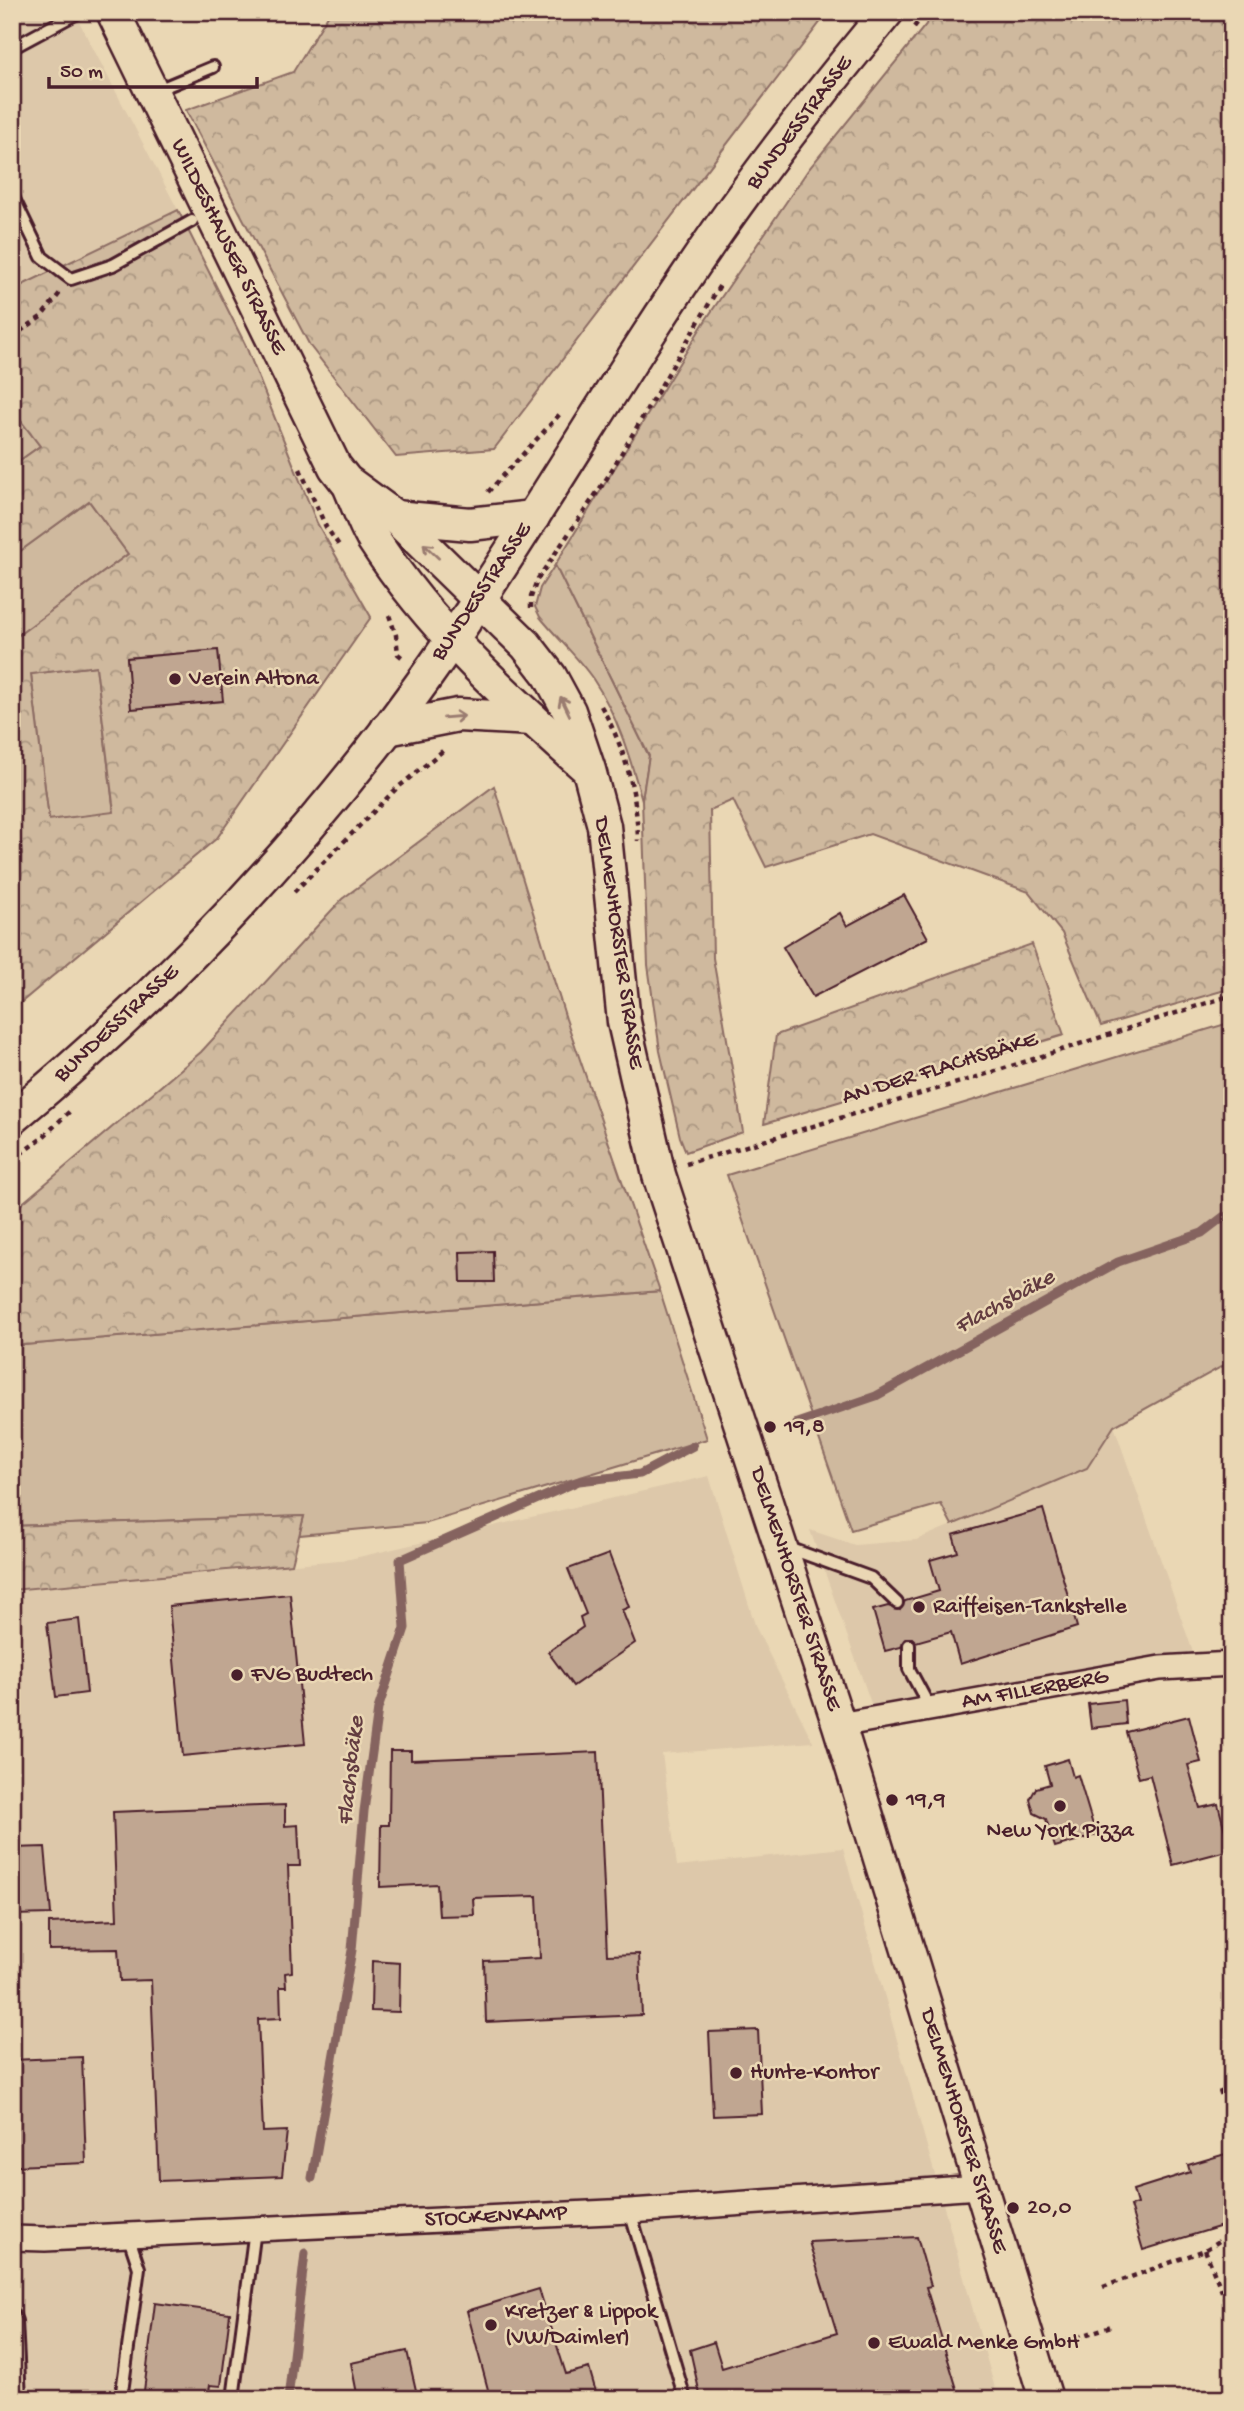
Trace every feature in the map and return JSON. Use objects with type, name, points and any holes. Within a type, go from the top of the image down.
[{"type":"main road","name":"WILDESHAUSER STRASSE","points":[[113,12],[213,212],[323,446],[346,481],[372,537],[412,594],[451,641]]},
{"type":"main road","name":"BUNDESSTRASSE","points":[[12,1118],[123,1020],[201,944],[274,865],[387,729],[481,598],[717,232],[832,78],[898,23]]},
{"type":"main road","name":"WILDESHAUSER STRASSE","points":[[346,481],[395,517],[481,598]]},
{"type":"main road","points":[[395,517],[470,524],[533,516]]},
{"type":"main road","name":"DELMENHORSTER STRASSE","points":[[481,598],[526,645],[550,676],[569,711],[589,770],[604,826],[618,971],[637,1087],[667,1199],[839,1725],[1046,2399]]},
{"type":"main road","points":[[451,641],[589,770]]},
{"type":"main road","points":[[387,729],[458,715],[532,719]]},
{"type":"street","name":"AM FILLERBERG","points":[[839,1725],[1160,1668],[1232,1664]]},
{"type":"street","name":"STOCKENKAMP","points":[[12,2238],[630,2211],[979,2187]]},
{"type":"lane","points":[[12,48],[79,12]]},
{"type":"lane","points":[[152,92],[213,66]]},
{"type":"lane","points":[[12,195],[42,257],[71,279],[113,265],[192,221]]},
{"type":"lane","points":[[780,1544],[871,1578],[897,1603]]},
{"type":"lane","points":[[909,1645],[909,1669],[930,1708]]},
{"type":"lane","points":[[630,2211],[685,2399]]},
{"type":"lane","points":[[233,2399],[255,2229]]},
{"type":"lane","points":[[121,2399],[139,2268],[128,2235]]},
{"type":"lane","points":[[12,2312],[16,2321],[20,2399]]},
{"type":"path","points":[[898,23],[926,12]]},
{"type":"path","points":[[12,337],[41,317],[71,279]]},
{"type":"path","points":[[533,615],[531,597],[537,580],[607,478],[722,282]]},
{"type":"path","points":[[596,696],[613,727],[627,764],[637,807],[638,847]]},
{"type":"path","name":"AN DER FLACHSBÄKE","points":[[683,1165],[974,1078],[1232,995]]},
{"type":"path","points":[[680,1151],[688,1178]]},
{"type":"path","points":[[1220,2090],[1232,2128]]},
{"type":"path","points":[[1103,2287],[1205,2250],[1224,2238]]},
{"type":"path","points":[[1205,2250],[1232,2316]]},
{"type":"path","points":[[1031,2353],[1114,2326]]},
{"type":"shaded area","points":[[12,12],[74,12],[178,210],[12,290]]},
{"type":"shaded area","points":[[1114,1426],[1193,1652],[873,1709],[810,1530],[855,1545],[916,1540],[1087,1468]]},
{"type":"shaded area","points":[[709,1476],[756,1628],[813,1742],[662,1754],[677,1866],[843,1848],[998,2399],[12,2399],[12,1590],[350,1559]]},
{"type":"green space","points":[[330,12],[828,12],[494,449],[396,457],[310,346],[186,110],[293,72]]},
{"type":"green space","points":[[936,12],[1232,12],[1232,988],[1101,1026],[1062,933],[1029,892],[870,834],[766,867],[733,800],[710,810],[713,958],[743,1132],[686,1152],[660,1051],[648,965],[642,800],[649,756],[555,565],[705,321],[808,170]]},
{"type":"green space","points":[[178,210],[245,344],[317,523],[371,617],[217,838],[12,1010],[12,856],[22,854],[12,774],[12,640],[128,554],[89,501],[12,557],[12,466],[40,446],[12,409],[12,290]],"holes":[[[218,650],[222,701],[132,709],[127,658]],[[96,666],[114,812],[49,820],[31,674]]]},
{"type":"green space","points":[[12,409],[40,446],[12,466]]},
{"type":"green space","points":[[89,501],[128,554],[12,640],[12,557]]},
{"type":"green space","points":[[555,565],[649,756],[642,800],[622,738],[602,693],[581,663],[540,617],[535,607],[540,588]]},
{"type":"green space","points":[[96,666],[114,813],[49,820],[31,674]]},
{"type":"green space","points":[[12,774],[22,855],[12,856]]},
{"type":"green space","points":[[494,786],[566,1019],[660,1291],[12,1346],[12,1212],[201,1052],[342,899]]},
{"type":"green space","points":[[1032,944],[1064,1035],[764,1124],[776,1035]]},
{"type":"green space","points":[[1232,1022],[1232,1361],[1114,1426],[1087,1468],[952,1525],[941,1504],[851,1530],[727,1175]]},
{"type":"green space","points":[[660,1291],[707,1439],[427,1523],[299,1535],[304,1516],[12,1526],[12,1346]]},
{"type":"green space","points":[[304,1516],[292,1564],[12,1590],[12,1526]]},
{"type":"building","name":"Verein Altona","points":[[218,650],[223,701],[131,709],[127,658]]},
{"type":"building","points":[[904,895],[928,938],[813,997],[783,947],[840,913],[847,926]]},
{"type":"building","points":[[493,1251],[494,1282],[461,1282],[460,1252]]},
{"type":"building","points":[[1043,1509],[1077,1627],[960,1664],[951,1632],[916,1642],[912,1638],[906,1638],[901,1647],[885,1651],[873,1610],[888,1606],[900,1610],[905,1601],[939,1591],[930,1560],[958,1552],[953,1535]]},
{"type":"building","points":[[609,1554],[629,1607],[622,1610],[635,1643],[573,1686],[548,1652],[583,1627],[580,1617],[586,1614],[568,1569]]},
{"type":"building","name":"FVG Budtech","points":[[290,1594],[305,1744],[183,1756],[169,1606]]},
{"type":"building","points":[[79,1619],[87,1693],[56,1697],[47,1623]]},
{"type":"building","points":[[1124,1700],[1126,1724],[1091,1728],[1088,1704]]},
{"type":"building","points":[[1189,1716],[1201,1762],[1188,1765],[1200,1808],[1218,1804],[1230,1850],[1173,1865],[1150,1775],[1139,1778],[1126,1732]]},
{"type":"building","points":[[390,1751],[411,1751],[411,1760],[598,1752],[607,1955],[639,1954],[642,2015],[486,2022],[484,1961],[540,1958],[537,1896],[473,1898],[474,1915],[439,1916],[437,1884],[380,1887],[381,1825],[389,1825]]},
{"type":"building","name":"New York Pizza","points":[[1068,1759],[1073,1777],[1078,1775],[1096,1835],[1055,1847],[1046,1819],[1034,1813],[1030,1799],[1036,1788],[1050,1784],[1045,1766]]},
{"type":"building","points":[[285,1805],[285,1826],[298,1825],[300,1866],[288,1866],[292,1972],[285,1973],[286,1987],[280,1987],[281,2018],[258,2019],[263,2132],[287,2131],[282,2176],[159,2181],[151,1980],[120,1981],[118,1949],[49,1950],[49,1923],[117,1920],[113,1812]]},
{"type":"building","points":[[45,1847],[51,1914],[12,1915],[12,1848]]},
{"type":"building","points":[[372,1961],[400,1963],[399,2012],[371,2011]]},
{"type":"building","name":"Hunte-Kontor","points":[[758,2030],[762,2114],[713,2116],[709,2032]]},
{"type":"building","points":[[82,2057],[86,2163],[15,2166],[12,2060]]},
{"type":"building","points":[[1232,2152],[1232,2223],[1143,2250],[1130,2206],[1137,2204],[1133,2190],[1190,2172],[1188,2165]]},
{"type":"building","points":[[917,2237],[931,2286],[926,2287],[960,2399],[701,2399],[690,2350],[714,2342],[722,2368],[837,2333],[809,2242]]},
{"type":"building","points":[[539,2289],[566,2374],[589,2368],[598,2399],[490,2397],[467,2311]]},
{"type":"building","points":[[155,2303],[230,2313],[221,2386],[210,2385],[208,2399],[143,2399]]},
{"type":"building","points":[[407,2351],[418,2399],[358,2399],[351,2363]]},
{"type":"waterway","name":"Flachsbäke","points":[[797,1423],[876,1396],[1118,1262],[1202,1233],[1223,1217],[1232,1216]]},
{"type":"waterway","name":"Flachsbäke","points":[[312,2178],[352,1950],[364,1811],[378,1709],[405,1628],[400,1560],[579,1481],[640,1474],[693,1446]]},
{"type":"waterway","name":"Flachsbäke","points":[[288,2399],[305,2253]]},
{"type":"place","name":"Verein Altona","points":[[175,679]]},
{"type":"place","name":"19,8","points":[[770,1427]]},
{"type":"place","name":"Raiffeisen-Tankstelle","points":[[919,1607]]},
{"type":"place","name":"FVG Budtech","points":[[237,1675]]},
{"type":"place","name":"19,9","points":[[892,1800]]},
{"type":"place","name":"New York Pizza","points":[[1060,1806]]},
{"type":"place","name":"Hunte-Kontor","points":[[736,2073]]},
{"type":"place","name":"20,0","points":[[1013,2208]]},
{"type":"place","name":"Kretzer & Lippok (VW/Daimler)","points":[[491,2325]]},
{"type":"place","name":"Ewald Menke GmbH","points":[[874,2343]]}]
